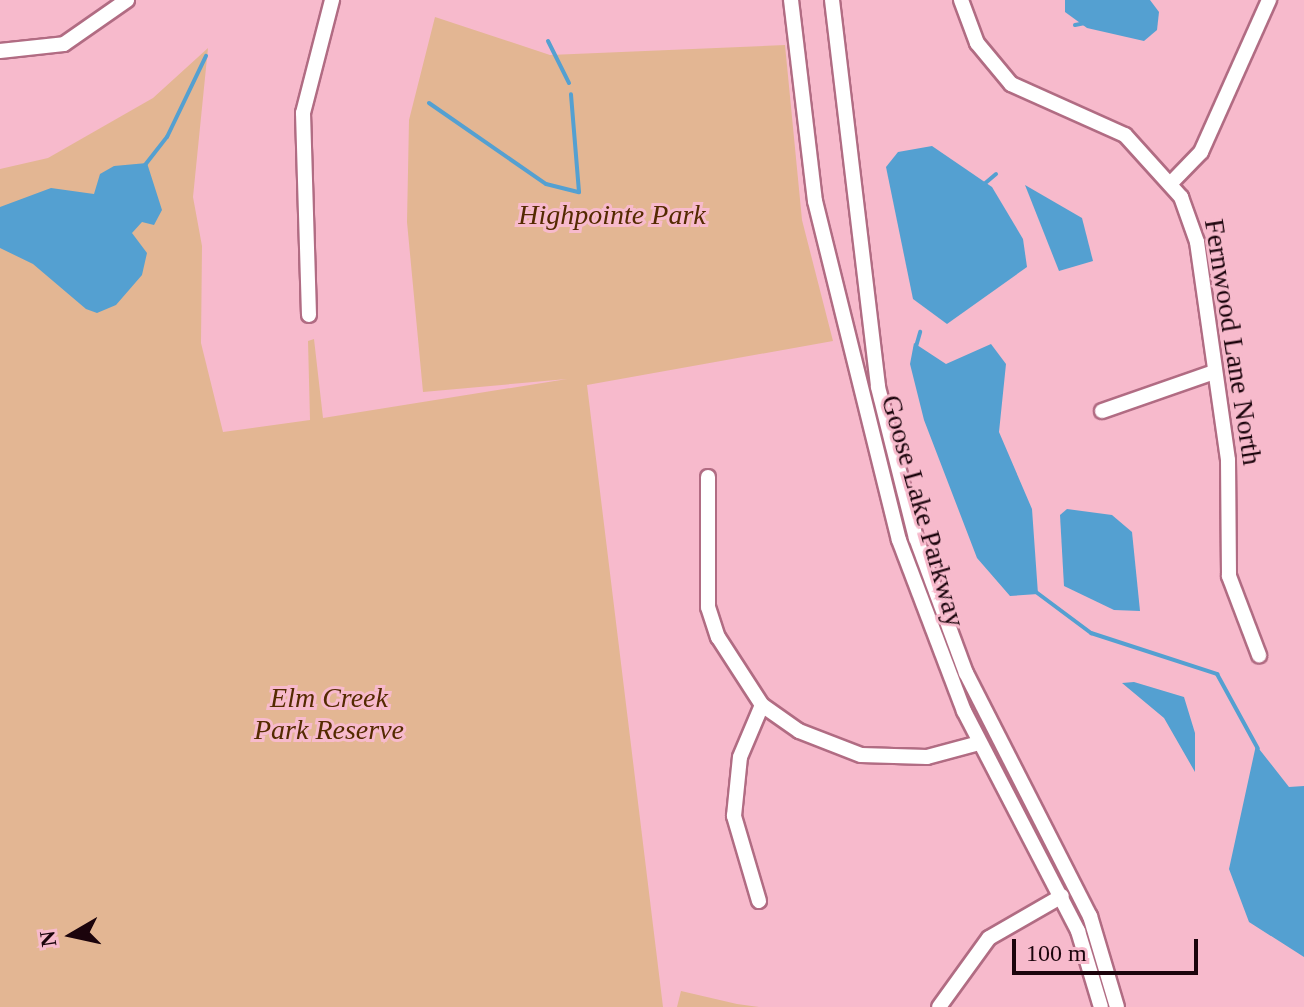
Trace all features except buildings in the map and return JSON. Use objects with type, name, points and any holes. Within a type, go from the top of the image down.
[{"type":"street","points":[[0,51],[64,44],[127,0]]},
{"type":"street","points":[[309,315],[303,113],[332,0]]},
{"type":"street","name":"Goose Lake Parkway","points":[[791,0],[815,201],[868,427],[917,596],[979,743],[1062,896],[1101,1007]]},
{"type":"street","name":"Goose Lake Parkway","points":[[832,0],[878,387],[916,538],[972,686],[1090,916],[1117,1007]]},
{"type":"street","name":"Fernwood Lane North","points":[[961,0],[977,43],[1011,84],[1125,135],[1172,182],[1197,242],[1229,476],[1229,576],[1259,655]]},
{"type":"street","points":[[1172,182],[1201,152],[1269,0]]},
{"type":"street","points":[[1102,411],[1214,372]]},
{"type":"street","points":[[708,477],[708,607],[718,637],[762,705],[809,736],[861,755],[927,757],[979,743]]},
{"type":"street","points":[[759,901],[734,816],[740,757],[762,705]]},
{"type":"street","points":[[939,1007],[989,938],[1062,896]]},
{"type":"green space","name":"Elm Creek Park Reserve","points":[[435,17],[550,55],[785,45],[802,220],[833,341],[587,385],[663,1007],[0,1007],[0,169],[48,158],[153,98],[208,48],[193,197],[202,246],[201,343],[223,432],[310,420],[308,341],[314,339],[323,418],[567,379],[423,392],[407,222],[409,120]]},
{"type":"green space","points":[[681,991],[737,1004],[759,1007],[677,1007]]},
{"type":"water","points":[[1065,0],[1150,0],[1159,12],[1157,30],[1144,41],[1087,28],[1065,12]]},
{"type":"water","points":[[932,146],[992,187],[1023,239],[1027,267],[947,324],[913,299],[886,167],[898,152]]},
{"type":"water","points":[[147,163],[162,210],[154,225],[142,222],[132,233],[147,253],[142,275],[116,305],[97,313],[86,309],[33,264],[0,248],[0,207],[51,188],[94,194],[100,174],[114,166]]},
{"type":"water","points":[[1025,185],[1082,218],[1093,261],[1059,271]]},
{"type":"water","points":[[914,343],[946,364],[991,344],[1006,364],[999,432],[1032,509],[1038,594],[1010,596],[977,558],[924,420],[910,364]]},
{"type":"water","points":[[1067,509],[1112,515],[1132,532],[1140,611],[1114,610],[1064,586],[1060,515]]},
{"type":"water","points":[[1134,682],[1184,697],[1195,733],[1195,772],[1164,718],[1122,683]]},
{"type":"water","points":[[1256,745],[1289,787],[1304,786],[1304,957],[1249,922],[1229,869]]},
{"type":"waterway","points":[[1075,25],[1085,23]]},
{"type":"waterway","points":[[548,41],[569,83]]},
{"type":"waterway","points":[[145,165],[167,137],[206,56]]},
{"type":"waterway","points":[[429,103],[546,184],[579,192],[571,94]]},
{"type":"waterway","points":[[983,185],[996,174]]},
{"type":"waterway","points":[[915,350],[920,332]]},
{"type":"waterway","points":[[1036,592],[1091,633],[1217,674],[1258,749]]},
{"type":"park label","name":"Highpointe Park","points":[[612,215]]}]
